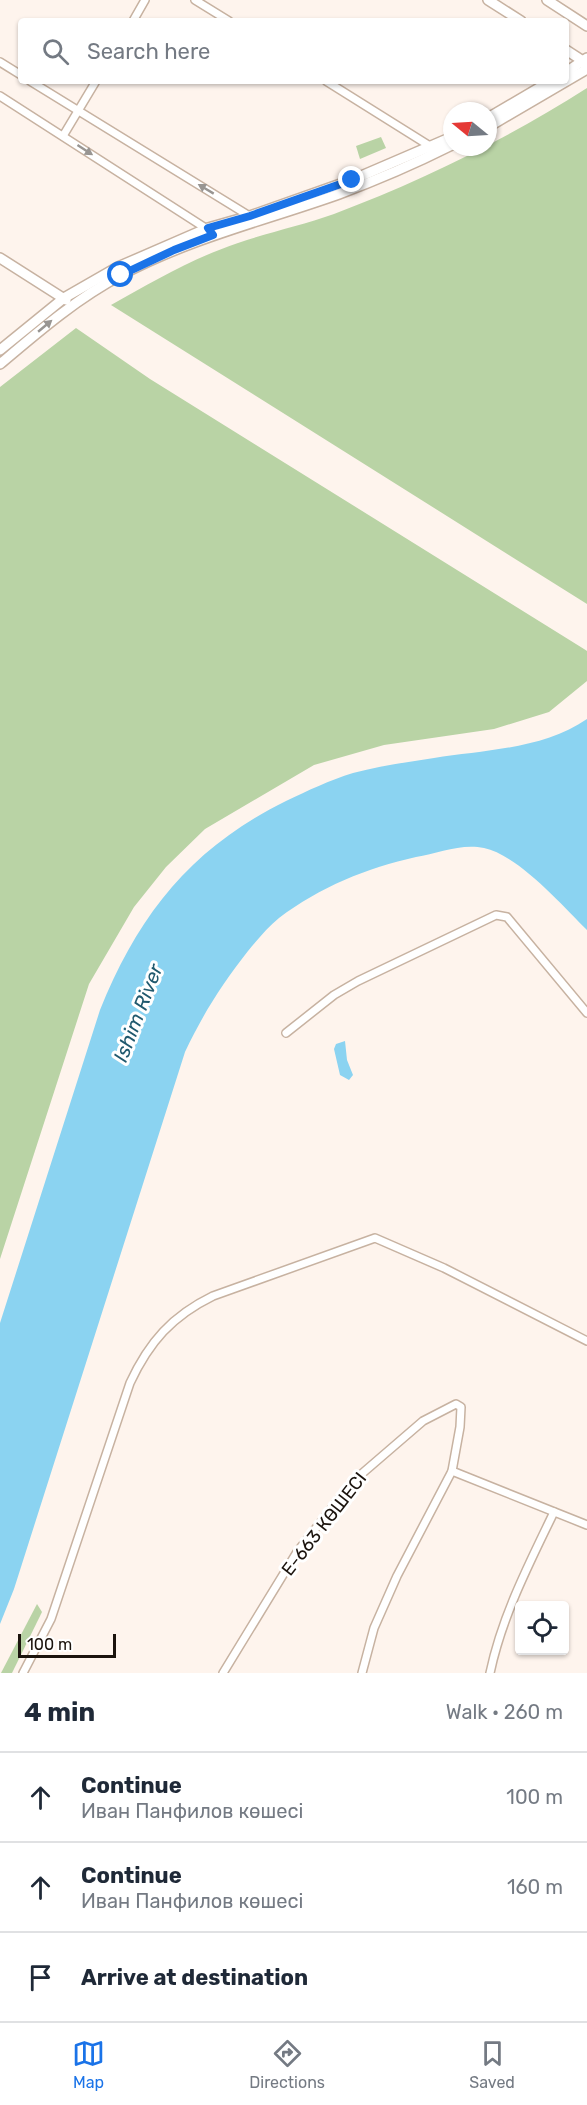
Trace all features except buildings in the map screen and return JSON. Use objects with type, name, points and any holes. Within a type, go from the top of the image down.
[{"type":"street","points":[[135,18],[146,0]]},
{"type":"street","points":[[195,0],[224,18]]},
{"type":"street","points":[[488,0],[516,18]]},
{"type":"street","points":[[547,0],[587,26]]},
{"type":"street","points":[[569,52],[586,64]]},
{"type":"street","points":[[0,62],[18,73]]},
{"type":"street","points":[[569,71],[586,64]]},
{"type":"street","points":[[569,75],[586,64]]},
{"type":"street","points":[[35,84],[252,218]]},
{"type":"street","points":[[63,136],[94,84]]},
{"type":"street","points":[[331,84],[434,150]]},
{"type":"street","points":[[497,113],[546,84]]},
{"type":"street","points":[[497,121],[555,84]]},
{"type":"street","points":[[0,96],[210,231]]},
{"type":"street","points":[[434,150],[443,144]]},
{"type":"street","points":[[0,350],[64,298],[118,267],[210,231],[340,194],[443,148]]},
{"type":"street","points":[[0,364],[73,304],[121,275],[210,231]]},
{"type":"street","points":[[0,258],[73,304]]},
{"type":"street","points":[[0,267],[12,266]]},
{"type":"street","points":[[286,1033],[334,995],[357,981],[496,915],[507,917],[587,1013]]},
{"type":"street","points":[[23,1673],[51,1619],[130,1383],[142,1357],[163,1330],[194,1305],[213,1296],[375,1238],[444,1268],[587,1341]]},
{"type":"street","name":"Е-663 КӨШЕСІ","points":[[222,1673],[297,1552],[343,1494],[358,1477],[423,1421],[456,1404],[461,1407],[460,1427],[452,1471],[397,1576],[374,1628],[362,1673]]},
{"type":"street","points":[[452,1471],[587,1525]]},
{"type":"street","points":[[490,1673],[495,1650],[516,1590],[554,1512]]},
{"type":"green space","points":[[587,88],[587,604],[111,305],[173,271],[221,249],[334,214],[433,173],[466,156],[497,156],[497,140]]},
{"type":"green space","points":[[381,137],[386,148],[360,159],[356,146]]},
{"type":"green space","points":[[76,328],[150,379],[587,651],[587,681],[549,712],[494,729],[384,745],[314,765],[205,829],[166,867],[134,907],[89,984],[0,1259],[0,387]]},
{"type":"green space","points":[[37,1604],[42,1612],[12,1673],[1,1673]]},
{"type":"water","name":"Ishim River","points":[[587,719],[587,930],[539,882],[511,860],[484,848],[459,848],[380,867],[344,880],[311,897],[279,918],[267,929],[221,987],[185,1052],[14,1589],[0,1624],[0,1323],[100,1010],[132,943],[172,887],[196,862],[222,840],[286,801],[353,773],[513,747],[552,737]]},
{"type":"water","points":[[345,1041],[347,1060],[353,1075],[349,1080],[340,1075],[334,1049],[336,1044]]},
{"type":"route","points":[[121,275],[213,235],[208,228],[250,216],[352,180]]}]
